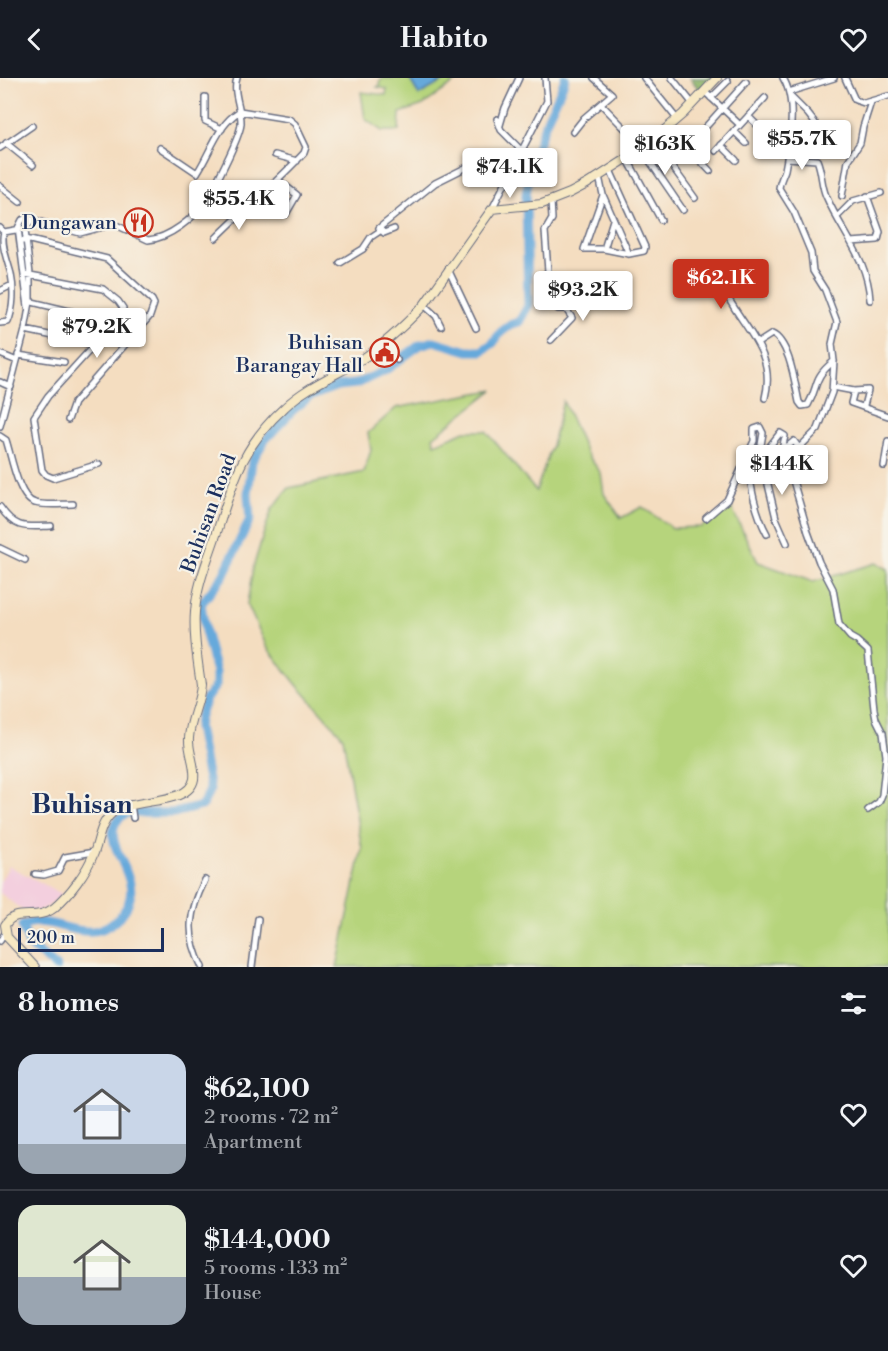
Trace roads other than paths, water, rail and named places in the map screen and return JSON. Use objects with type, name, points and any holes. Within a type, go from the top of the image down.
[{"type":"street","points":[[0,323],[8,322],[12,312],[12,277],[2,230],[22,229],[32,220],[80,232],[114,224],[146,239],[162,237],[199,211],[206,202],[240,130],[240,111],[235,88],[237,78]]},
{"type":"street","points":[[500,125],[519,78]]},
{"type":"street","points":[[492,209],[547,101],[545,78]]},
{"type":"street","points":[[573,132],[584,118],[612,94],[594,78]]},
{"type":"street","points":[[644,78],[678,119]]},
{"type":"street","points":[[672,78],[693,104]]},
{"type":"street","points":[[492,209],[551,201],[570,193],[628,160],[678,119],[717,78]]},
{"type":"street","points":[[783,78],[789,94],[790,127],[787,158],[780,188],[794,212],[811,253],[813,271],[825,290],[837,322],[832,344],[834,361],[832,387],[818,429],[799,448],[792,467],[792,477],[808,532],[819,562],[833,589],[839,624],[850,638],[863,645],[870,659],[872,701],[876,719],[883,733],[886,756],[882,795],[879,802],[868,810]]},
{"type":"street","points":[[789,94],[834,78]]},
{"type":"street","points":[[845,78],[855,99],[864,104],[888,96]]},
{"type":"street","points":[[711,98],[729,81]]},
{"type":"street","points":[[702,131],[746,82]]},
{"type":"street","points":[[704,91],[740,124]]},
{"type":"street","points":[[789,94],[815,123]]},
{"type":"street","points":[[205,97],[205,121],[222,129]]},
{"type":"street","points":[[716,151],[765,98]]},
{"type":"street","points":[[843,196],[848,161],[860,143],[871,102]]},
{"type":"street","points":[[601,104],[642,149],[683,210]]},
{"type":"street","points":[[160,148],[197,172],[222,129],[240,111]]},
{"type":"street","points":[[216,238],[297,161],[306,147],[296,124],[288,119],[240,111]]},
{"type":"street","points":[[748,116],[757,125]]},
{"type":"street","points":[[496,119],[501,130],[521,150]]},
{"type":"street","points":[[0,148],[32,126]]},
{"type":"street","points":[[669,127],[710,171]]},
{"type":"street","points":[[734,131],[746,143]]},
{"type":"street","points":[[653,140],[695,198]]},
{"type":"street","points":[[6,143],[33,165]]},
{"type":"street","points":[[721,146],[736,160]]},
{"type":"street","points":[[275,155],[297,161]]},
{"type":"street","points":[[340,263],[363,249],[371,237],[380,231],[381,226],[435,183],[485,158],[493,159],[498,163],[506,179]]},
{"type":"street","points":[[787,158],[817,160],[825,194],[864,265],[869,282],[870,300]]},
{"type":"street","points":[[628,160],[661,220]]},
{"type":"street","points":[[603,195],[584,249],[604,249],[629,254],[645,249],[610,170]]},
{"type":"street","points":[[599,176],[603,195],[629,254]]},
{"type":"street","points":[[278,180],[297,195],[286,213]]},
{"type":"street","points":[[0,186],[20,202]]},
{"type":"street","points":[[837,217],[853,201],[881,193]]},
{"type":"street","points":[[851,242],[880,238],[867,196]]},
{"type":"street","points":[[551,201],[552,219],[545,231],[548,271],[542,279],[558,309],[566,309],[572,318],[551,340]]},
{"type":"street","name":"Buhisan Road","points":[[3,928],[9,919],[14,917],[39,916],[54,908],[82,874],[110,816],[120,808],[132,811],[183,794],[191,786],[194,780],[189,735],[191,718],[201,693],[194,621],[196,597],[226,500],[243,459],[254,441],[285,407],[300,395],[361,360],[383,343],[424,304],[492,209]]},
{"type":"street","points":[[604,249],[613,220]]},
{"type":"street","points":[[0,426],[25,330],[28,274],[22,229]]},
{"type":"street","points":[[380,231],[386,232],[394,229]]},
{"type":"street","points":[[23,241],[107,259],[154,304],[150,316],[74,403],[68,420]]},
{"type":"street","points":[[448,269],[476,328]]},
{"type":"street","points":[[28,274],[106,290],[123,308],[121,315],[48,396],[34,417],[42,470],[46,475],[53,478],[99,464]]},
{"type":"street","points":[[0,291],[12,285]]},
{"type":"street","points":[[723,288],[764,356],[767,383],[765,398]]},
{"type":"street","points":[[28,303],[115,322]]},
{"type":"street","points":[[424,304],[436,315],[441,326]]},
{"type":"street","points":[[25,330],[96,345]]},
{"type":"street","points":[[758,343],[772,334],[777,337],[788,356],[799,402],[802,406],[808,405],[811,400],[817,377],[834,361]]},
{"type":"street","points":[[383,343],[397,360]]},
{"type":"street","points":[[0,354],[64,362]]},
{"type":"street","points":[[0,382],[10,387]]},
{"type":"street","points":[[832,387],[854,391],[868,390],[864,406]]},
{"type":"street","points":[[854,391],[851,403],[888,416]]},
{"type":"street","points":[[706,518],[727,500],[754,441],[753,432],[756,427],[760,427],[763,433],[760,448],[776,518],[787,543]]},
{"type":"street","points":[[762,454],[780,433],[785,436],[783,445],[788,446],[794,441],[799,448]]},
{"type":"street","points":[[0,436],[6,440],[16,475],[31,501],[37,504],[73,504]]},
{"type":"street","points":[[886,460],[888,441]]},
{"type":"street","points":[[747,457],[751,494],[767,534]]},
{"type":"street","points":[[0,507],[11,522],[21,526],[51,526]]},
{"type":"street","points":[[0,548],[25,560]]},
{"type":"street","points":[[35,874],[54,873],[60,868],[65,857],[94,852]]},
{"type":"street","points":[[201,967],[191,940],[191,925],[192,909],[205,880]]},
{"type":"street","points":[[252,967],[258,919]]},
{"type":"street","points":[[0,941],[3,928]]},
{"type":"street","points":[[3,928],[17,950],[35,967]]},
{"type":"water","points":[[409,78],[449,78],[419,95]]},
{"type":"waterway","points":[[56,967],[29,945],[22,926],[47,923],[84,931],[97,930],[109,925],[122,914],[129,902],[131,891],[113,837],[117,821],[126,813],[174,813],[202,806],[210,790],[198,727],[206,699],[216,685],[216,672],[205,631],[201,604],[223,576],[250,519],[248,494],[252,461],[265,440],[293,410],[309,397],[337,386],[356,384],[384,371],[420,345],[434,341],[468,351],[482,351],[493,343],[501,332],[519,322],[528,306],[526,194],[541,136],[565,78]]},
{"type":"place","name":"Dungawan","points":[[138,222]]},
{"type":"place","name":"Buhisan Barangay Hall","points":[[384,353]]},
{"type":"district","name":"Buhisan","points":[[82,804]]}]
